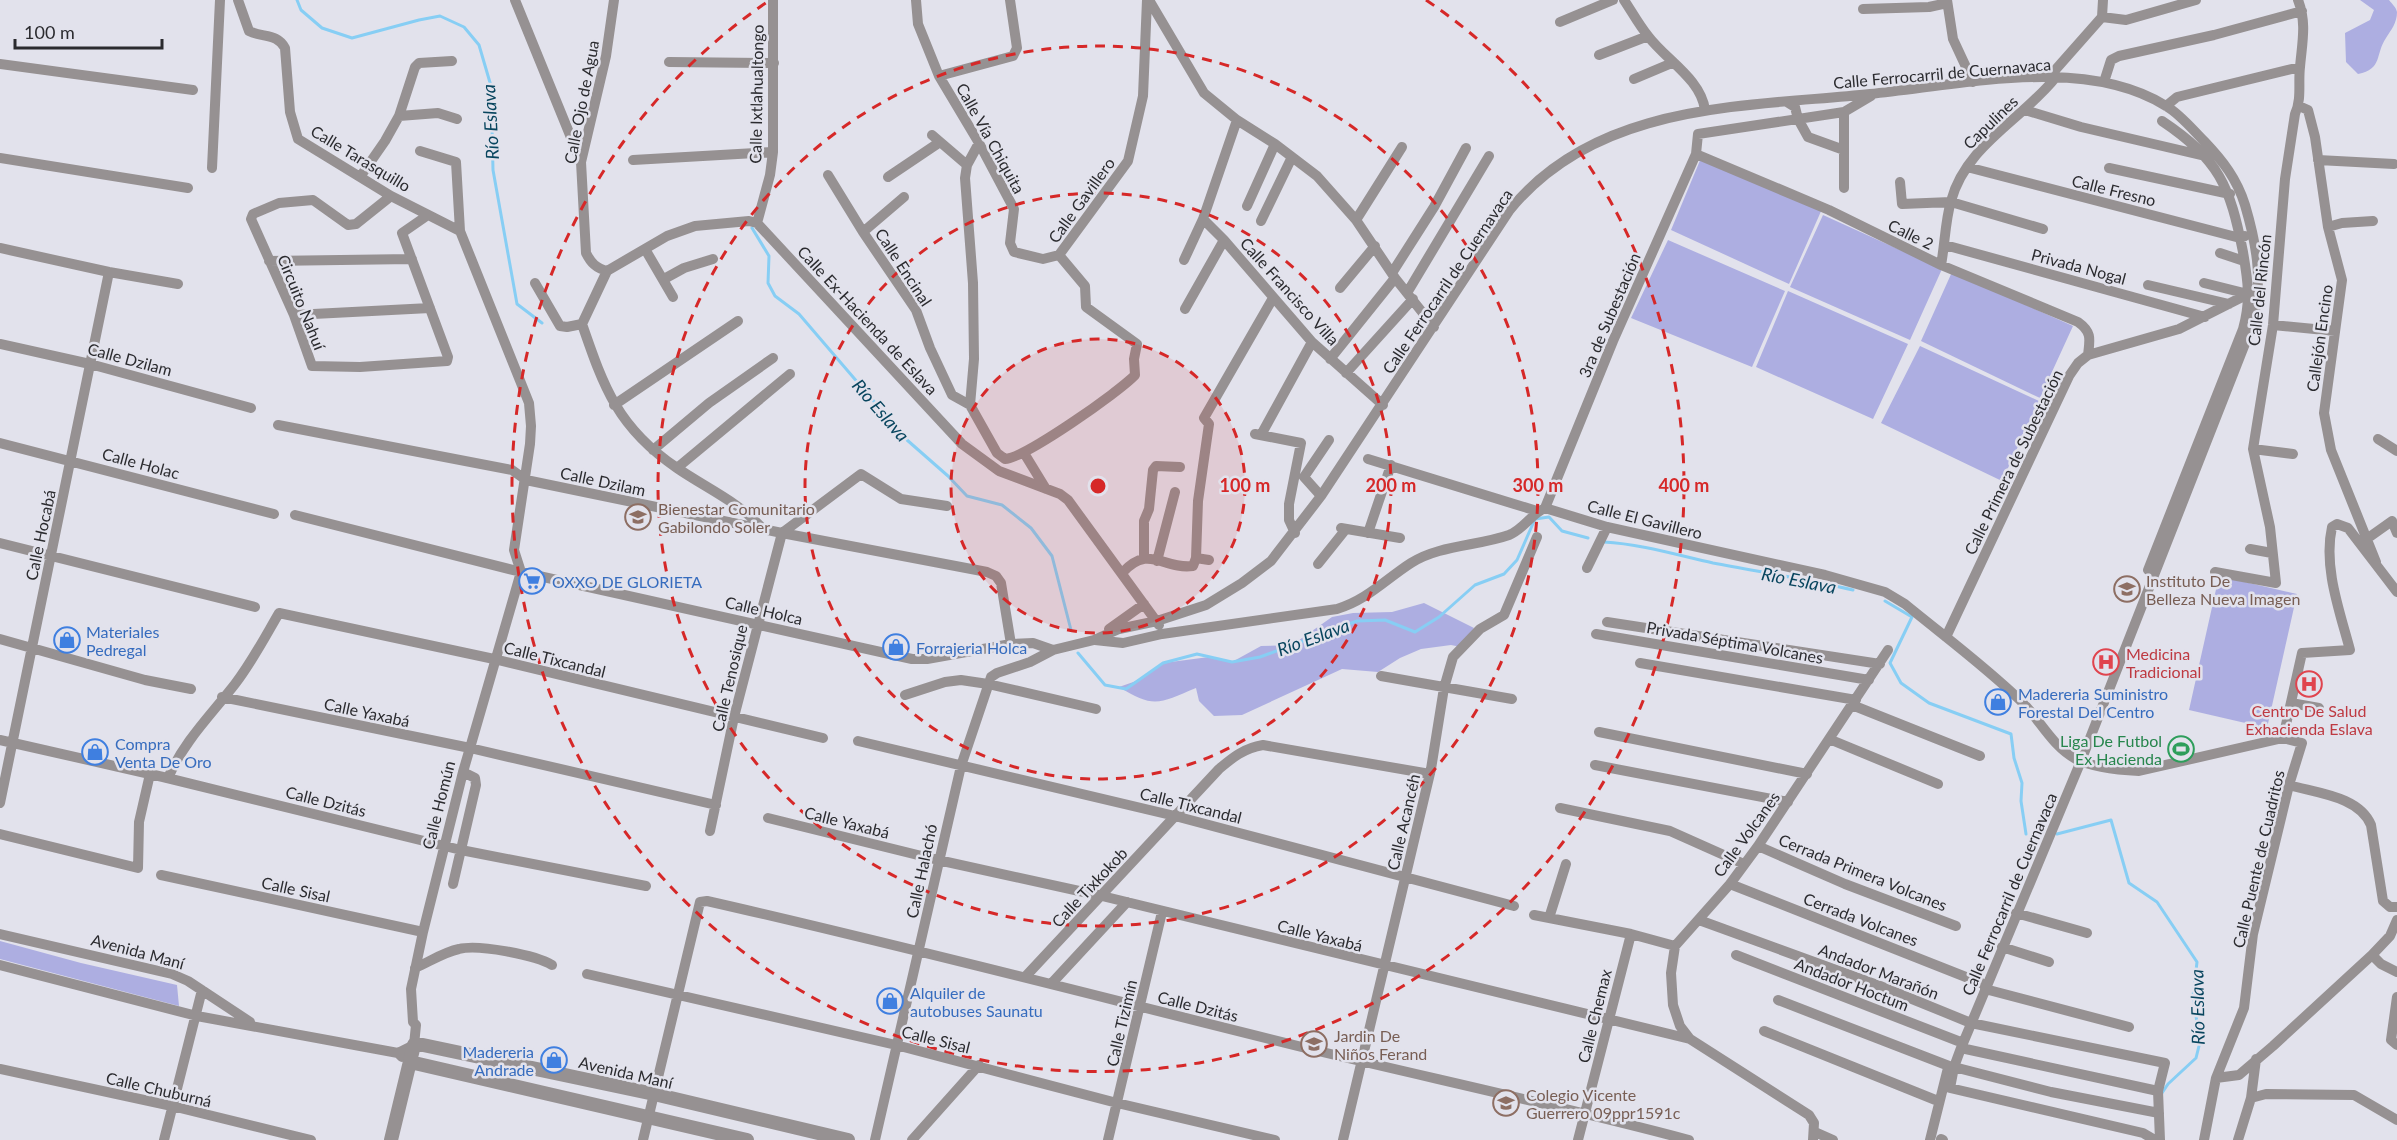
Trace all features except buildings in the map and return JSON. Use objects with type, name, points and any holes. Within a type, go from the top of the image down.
[{"type":"street","points":[[212,168],[220,0]]},
{"type":"street","name":"Calle Tarasquillo","points":[[238,0],[249,31],[275,37],[285,48],[290,112],[298,139],[391,196],[460,231]]},
{"type":"street","points":[[515,0],[581,162]]},
{"type":"street","name":"Calle Ojo de Agua","points":[[607,271],[598,268],[590,261],[586,253],[581,162],[606,56],[615,0]]},
{"type":"street","name":"Calle Ixtlahualtongo","points":[[757,223],[770,175],[773,152],[773,0]]},
{"type":"street","points":[[916,0],[918,24],[939,76]]},
{"type":"street","name":"Calle Vía Chiquita","points":[[1010,0],[1016,53],[1013,56],[939,76],[980,143],[1014,209],[1010,243]]},
{"type":"street","points":[[1148,0],[1204,93],[1237,120],[1275,144],[1317,176],[1356,220],[1434,327]]},
{"type":"street","name":"Calle Gavillero","points":[[1010,243],[1014,252],[1043,259],[1059,255],[1128,161],[1143,96],[1148,0]]},
{"type":"street","points":[[1560,22],[1613,0]]},
{"type":"street","points":[[1624,0],[1648,36],[1698,87],[1705,110]]},
{"type":"street","points":[[2053,77],[2102,16],[2103,0]]},
{"type":"street","points":[[2102,16],[2126,20],[2196,0]]},
{"type":"street","name":"Calle del Rincón","points":[[2215,572],[2276,583],[2270,527],[2253,449],[2272,325],[2285,179],[2295,114],[2299,106],[2304,33],[2302,11],[2298,0]]},
{"type":"street","points":[[1863,9],[1929,7],[1947,2],[1953,39],[1973,82]]},
{"type":"street","points":[[2104,82],[2111,60],[2119,56],[2214,35],[2302,11]]},
{"type":"street","points":[[1599,55],[1648,36]]},
{"type":"street","points":[[360,177],[399,116],[415,67],[419,63],[452,61]]},
{"type":"street","points":[[669,62],[774,63]]},
{"type":"street","points":[[1634,79],[1672,63]]},
{"type":"street","points":[[0,64],[193,90]]},
{"type":"street","points":[[2166,106],[2177,97],[2300,67]]},
{"type":"street","name":"Calle Ferrocarril de Cuernavaca","points":[[1094,640],[1119,629],[1156,621],[1206,605],[1242,583],[1271,561],[1321,496],[1523,193],[1551,169],[1608,136],[1631,127],[1705,110],[1973,82],[2053,77],[2104,82],[2137,93],[2166,106],[2199,135],[2222,161],[2239,186],[2253,231],[2260,289],[2250,331],[2016,913],[1983,986]]},
{"type":"street","name":"Capulines","points":[[1941,265],[1950,202],[1966,167],[2004,125],[2025,110],[2053,77]]},
{"type":"street","points":[[1798,120],[1844,112],[1874,94]]},
{"type":"street","points":[[1787,102],[1795,107],[1798,120],[1811,140],[1844,150]]},
{"type":"street","name":"Callejón Encino","points":[[2299,106],[2308,110],[2315,137],[2328,227],[2342,280],[2324,412],[2326,431],[2331,450],[2376,562]]},
{"type":"street","points":[[2025,110],[2081,127],[2222,161]]},
{"type":"street","points":[[1844,112],[1844,188]]},
{"type":"street","points":[[399,116],[438,113],[457,119]]},
{"type":"street","points":[[1184,260],[1203,219],[1237,120]]},
{"type":"street","name":"3ra de Subestación","points":[[1541,510],[1696,154],[1698,134],[1798,120]]},
{"type":"street","points":[[2162,121],[2183,135],[2205,156]]},
{"type":"street","points":[[888,177],[936,139],[967,165]]},
{"type":"street","points":[[980,143],[967,165],[965,178],[973,283],[974,359],[970,405],[1000,457],[1010,459],[1024,453],[1069,424],[1133,377],[1136,372],[1134,358],[1137,344],[1086,307],[1085,286],[1059,255]]},
{"type":"street","points":[[1247,206],[1275,144]]},
{"type":"street","points":[[1356,220],[1402,147]]},
{"type":"street","points":[[1330,359],[1394,275],[1466,148]]},
{"type":"street","name":"Calle Homún","points":[[391,1140],[414,1045],[416,1025],[413,1022],[411,989],[423,933],[463,772],[521,572],[514,550],[526,480],[531,426],[529,403],[460,231],[456,162],[420,151]]},
{"type":"street","points":[[633,159],[773,152]]},
{"type":"street","name":"Calle 2","points":[[1696,154],[1829,210],[1941,265],[2078,322],[2091,335],[2088,355]]},
{"type":"street","points":[[1346,373],[1410,296],[1489,156]]},
{"type":"street","name":"Calle Ferrocarril de Cuernavaca","points":[[1930,1140],[1938,1101],[1951,1066],[2077,759],[2243,329],[2249,302],[2240,238],[2230,194],[2205,156]]},
{"type":"street","points":[[1261,221],[1292,157]]},
{"type":"street","points":[[0,158],[188,188]]},
{"type":"street","points":[[2318,160],[2394,164]]},
{"type":"street","name":"Calle Fresno","points":[[1966,167],[2240,238]]},
{"type":"street","points":[[2109,168],[2230,194]]},
{"type":"street","name":"Calle Encinal","points":[[828,175],[863,232],[894,274],[916,310],[930,348],[952,395],[970,405]]},
{"type":"street","points":[[1900,182],[1902,204],[1950,202],[2043,229]]},
{"type":"street","name":"Circuito Nahuí","points":[[391,196],[356,224],[348,225],[313,200],[279,203],[253,214],[251,219],[294,315],[309,362],[317,367],[447,361],[448,357],[402,233],[428,214]]},
{"type":"street","points":[[863,232],[904,197]]},
{"type":"street","name":"Calle Francisco Villa","points":[[1203,219],[1312,342],[1383,405]]},
{"type":"street","points":[[2328,227],[2342,223],[2373,220]]},
{"type":"street","points":[[757,223],[749,221],[695,226],[667,236],[607,271],[582,324],[598,371],[614,405],[640,439],[677,468],[750,514],[764,529]]},
{"type":"street","name":"Calle Ex-Hacienda de Eslava","points":[[757,223],[962,444],[999,471],[1068,500],[1156,621],[1162,634]]},
{"type":"street","points":[[2240,238],[2253,231]]},
{"type":"street","points":[[1185,309],[1224,240]]},
{"type":"street","name":"Privada Nogal","points":[[1945,245],[2205,317]]},
{"type":"street","points":[[1340,288],[1375,246]]},
{"type":"street","points":[[0,248],[178,285]]},
{"type":"street","points":[[645,249],[673,297]]},
{"type":"street","points":[[2220,253],[2244,261]]},
{"type":"street","points":[[269,261],[412,259]]},
{"type":"street","points":[[664,279],[684,268],[713,259]]},
{"type":"street","name":"Calle Hocabá","points":[[0,803],[109,272]]},
{"type":"street","points":[[2342,280],[2355,280]]},
{"type":"street","points":[[535,283],[560,326],[582,324]]},
{"type":"street","points":[[2204,283],[2248,294]]},
{"type":"street","points":[[2088,355],[2179,329],[2248,294],[2275,284]]},
{"type":"street","points":[[2148,285],[2229,304]]},
{"type":"street","points":[[1122,573],[1133,563],[1144,558],[1190,567],[1196,558],[1198,501],[1209,424],[1204,418],[1273,298]]},
{"type":"street","points":[[294,315],[430,308]]},
{"type":"street","points":[[614,405],[738,321]]},
{"type":"street","points":[[2272,325],[2335,331]]},
{"type":"street","points":[[1294,533],[1289,520],[1289,504],[1302,446],[1298,441],[1258,435],[1312,342]]},
{"type":"street","name":"Calle Dzilam","points":[[0,344],[90,363],[251,408]]},
{"type":"street","name":"Calle Primera de Subestación","points":[[1946,637],[2069,376],[2088,355]]},
{"type":"street","points":[[653,450],[710,403],[773,358]]},
{"type":"street","points":[[677,468],[790,374]]},
{"type":"street","name":"Calle Dzilam","points":[[278,425],[512,470],[526,480],[782,533],[987,572],[996,576],[1004,593],[1011,644]]},
{"type":"street","points":[[2378,439],[2397,450]]},
{"type":"street","points":[[1321,496],[1304,477],[1329,440]]},
{"type":"street","name":"Calle Holac","points":[[0,443],[274,514]]},
{"type":"street","points":[[2253,449],[2293,454]]},
{"type":"street","points":[[1024,453],[1046,489]]},
{"type":"street","name":"Calle El Gavillero","points":[[1368,459],[1607,527],[1825,575],[1885,592],[1905,604],[1946,637],[2020,701],[2051,738],[2077,759]]},
{"type":"street","points":[[1368,533],[1391,465]]},
{"type":"street","points":[[1144,558],[1144,521],[1149,509],[1153,470],[1156,466],[1180,467]]},
{"type":"street","points":[[782,533],[861,474],[901,499],[948,506]]},
{"type":"street","points":[[1157,561],[1175,492]]},
{"type":"street","points":[[988,684],[991,677],[997,673],[1030,662],[1053,650],[1094,640],[1123,643],[1162,634],[1337,609],[1353,604],[1366,597],[1412,562],[1430,554],[1511,534],[1526,526],[1541,510]]},
{"type":"street","name":"Calle Holca","points":[[295,515],[521,572],[912,659],[927,659],[1011,644]]},
{"type":"street","points":[[2368,538],[2392,521],[2397,532]]},
{"type":"street","points":[[2077,759],[2119,770],[2139,771],[2283,738],[2302,653],[2350,650],[2333,585],[2330,536],[2332,527],[2337,524],[2348,528],[2397,592]]},
{"type":"street","points":[[1587,568],[1607,527]]},
{"type":"street","points":[[1318,564],[1343,529],[1400,538]]},
{"type":"street","name":"Calle Tenosique","points":[[710,831],[734,717],[782,533]]},
{"type":"street","name":"Calle Acancéh","points":[[1343,1140],[1430,774],[1444,688],[1453,657],[1480,629],[1504,615],[1537,537]]},
{"type":"street","points":[[0,543],[255,607]]},
{"type":"street","points":[[2250,549],[2272,553]]},
{"type":"street","points":[[1196,558],[1209,560]]},
{"type":"street","points":[[1094,640],[1144,604]]},
{"type":"street","name":"Calle Tixcandal","points":[[222,697],[235,685],[279,613],[494,659],[823,738]]},
{"type":"street","points":[[1607,622],[1880,664]]},
{"type":"street","name":"Privada Séptima Volcanes","points":[[1596,634],[1869,680]]},
{"type":"street","points":[[0,639],[32,646],[145,680],[191,689]]},
{"type":"street","points":[[1011,644],[1033,643],[1053,650]]},
{"type":"street","name":"Calle Volcanes","points":[[1675,946],[1730,884],[1758,846],[1888,650]]},
{"type":"street","points":[[1640,663],[1854,703],[1980,756]]},
{"type":"street","points":[[1382,676],[1512,699]]},
{"type":"street","points":[[905,695],[945,682],[961,680],[1096,709]]},
{"type":"street","name":"Calle Halachó","points":[[875,1140],[961,766],[988,684]]},
{"type":"street","points":[[168,778],[176,759],[222,697]]},
{"type":"street","name":"Calle Yaxabá","points":[[222,697],[470,748],[716,805]]},
{"type":"street","points":[[2291,703],[2319,708]]},
{"type":"street","points":[[1599,732],[1807,774]]},
{"type":"street","name":"Calle Puente de Cuadritos","points":[[2204,1140],[2216,1078],[2244,1008],[2253,934],[2289,785],[2302,743],[2283,738]]},
{"type":"street","points":[[1829,739],[1938,784]]},
{"type":"street","name":"Calle Dzitás","points":[[0,740],[168,778],[461,850],[646,886]]},
{"type":"street","name":"Calle Tixcandal","points":[[858,741],[1175,816],[1514,906]]},
{"type":"street","name":"Calle Tixkokob","points":[[1025,977],[1219,769],[1234,756],[1251,747],[1263,745],[1430,774]]},
{"type":"street","points":[[1594,765],[1788,802]]},
{"type":"street","points":[[453,884],[477,780],[463,772]]},
{"type":"street","points":[[0,834],[138,868],[139,822],[150,774]]},
{"type":"street","points":[[2289,785],[2339,799],[2358,807],[2367,815],[2371,825],[2383,901],[2390,907],[2397,907]]},
{"type":"street","points":[[1560,808],[1670,831],[1744,864]]},
{"type":"street","name":"Calle Yaxabá","points":[[768,818],[938,860],[1102,896],[1690,1039],[1809,1115],[1815,1123],[1814,1136],[1833,1140]]},
{"type":"street","name":"Cerrada Primera Volcanes","points":[[1758,846],[1845,884],[1956,926]]},
{"type":"street","points":[[1549,918],[1566,864]]},
{"type":"street","name":"Calle Sisal","points":[[162,875],[423,933]]},
{"type":"street","name":"Cerrada Volcanes","points":[[1730,884],[1983,986],[2129,1026]]},
{"type":"street","name":"Calle Dzitás","points":[[678,995],[700,902],[715,903],[1361,1061],[1586,1112],[1689,1140]]},
{"type":"street","points":[[1051,984],[1127,902]]},
{"type":"street","name":"Calle Tizimín","points":[[1108,1140],[1162,912]]},
{"type":"street","points":[[2016,913],[2087,933]]},
{"type":"street","points":[[1534,915],[1631,934],[1675,946],[1671,973],[1673,1005],[1680,1026],[1690,1039]]},
{"type":"street","name":"Andador Marañón","points":[[1699,920],[1880,986],[1969,1023],[2165,1063],[2158,1091]]},
{"type":"street","points":[[2216,1078],[2239,1075],[2273,1046],[2372,955],[2390,936],[2397,920]]},
{"type":"street","name":"Avenida Maní","points":[[0,934],[172,974],[202,990],[255,1026]]},
{"type":"street","name":"Calle Chemax","points":[[1578,1140],[1631,934]]},
{"type":"street","points":[[2002,947],[2049,962]]},
{"type":"street","points":[[415,968],[459,949],[477,948],[502,951],[552,965]]},
{"type":"street","name":"Andador Hoctum","points":[[1736,955],[1960,1045],[2158,1091]]},
{"type":"street","points":[[2372,955],[2397,972]]},
{"type":"street","name":"Avenida Maní","points":[[0,964],[197,1016],[398,1053],[410,1062],[747,1140]]},
{"type":"street","name":"Calle Sisal","points":[[587,974],[979,1065],[1117,1103],[1275,1140]]},
{"type":"street","points":[[164,1140],[202,990]]},
{"type":"street","points":[[643,1140],[678,995]]},
{"type":"street","points":[[2397,997],[2391,1040],[2397,1045]]},
{"type":"street","points":[[1778,1000],[1951,1066],[2051,1092],[2159,1113]]},
{"type":"street","points":[[1764,1031],[1938,1101]]},
{"type":"street","points":[[398,1053],[414,1045]]},
{"type":"street","name":"Avenida Maní","points":[[414,1045],[437,1047],[654,1094],[848,1140]]},
{"type":"street","points":[[2238,1140],[2251,1098],[2256,1059]]},
{"type":"street","points":[[912,1140],[979,1065]]},
{"type":"street","name":"Calle Ferrocarril de Cuernavaca","points":[[1951,1066],[1950,1088],[2143,1133],[2155,1140]]},
{"type":"street","name":"Calle Chuburná","points":[[0,1069],[172,1106],[311,1140]]},
{"type":"street","points":[[2158,1091],[2160,1140]]},
{"type":"street","points":[[2251,1098],[2266,1094],[2354,1095],[2397,1120]]},
{"type":"shaded area","points":[[2360,0],[2389,0],[2395,7],[2397,16],[2375,65],[2366,72],[2358,74],[2346,62],[2345,33],[2370,20],[2374,10]]},
{"type":"shaded area","points":[[1701,158],[1822,209],[1789,284],[1671,230]]},
{"type":"shaded area","points":[[1823,215],[1942,269],[1910,340],[1790,287]]},
{"type":"shaded area","points":[[1668,240],[1785,291],[1752,367],[1631,318]]},
{"type":"shaded area","points":[[1952,272],[2073,326],[2040,398],[1921,341]]},
{"type":"shaded area","points":[[1788,291],[1908,344],[1873,419],[1756,367]]},
{"type":"shaded area","points":[[1920,346],[2039,401],[2002,481],[1881,423]]},
{"type":"shaded area","points":[[2219,576],[2297,594],[2267,728],[2189,710]]},
{"type":"shaded area","points":[[1424,603],[1474,628],[1461,647],[1451,645],[1421,649],[1400,658],[1378,672],[1342,669],[1242,715],[1214,716],[1199,701],[1196,688],[1165,700],[1149,701],[1119,687],[1139,680],[1163,663],[1209,657],[1232,662],[1261,646],[1292,645],[1332,617],[1353,613],[1392,612]]},
{"type":"shaded area","points":[[0,941],[81,963],[177,985],[179,1006],[0,959]]},
{"type":"waterway","name":"Río Eslava","points":[[297,0],[301,10],[322,28],[352,38],[440,16],[464,27],[479,45],[491,86],[493,170],[517,304],[542,323]]},
{"type":"waterway","name":"Río Eslava","points":[[752,228],[769,256],[768,283],[775,296],[799,314],[907,440],[967,496],[1002,505],[1031,528],[1052,556],[1071,630]]},
{"type":"waterway","name":"Río Eslava","points":[[1078,653],[1105,685],[1126,689],[1163,663],[1197,654],[1232,662],[1260,657],[1357,621],[1385,620],[1415,632],[1439,617],[1475,585],[1504,574],[1517,560],[1535,519],[1549,517],[1562,531],[1588,538]]},
{"type":"waterway","name":"Río Eslava","points":[[1604,542],[1645,547],[1713,563],[1853,590]]},
{"type":"waterway","name":"Río Eslava","points":[[1885,601],[1912,617],[1890,663],[1901,683],[1929,703],[2011,734],[2014,758],[2022,783],[2021,801],[2026,834]]},
{"type":"waterway","name":"Río Eslava","points":[[2057,834],[2111,820],[2129,883],[2157,902],[2197,962],[2193,996],[2200,1042],[2196,1058],[2168,1084],[2162,1093]]},
{"type":"place","name":"Bienestar Comunitario Gabilondo Soler","points":[[638,517]]},
{"type":"place","name":"OXXO DE GLORIETA","points":[[532,581]]},
{"type":"place","name":"Instituto De Belleza Nueva Imagen","points":[[2127,589]]},
{"type":"place","name":"Materiales Pedregal","points":[[67,640]]},
{"type":"place","name":"Forrajeria Holca","points":[[896,647]]},
{"type":"place","name":"Medicina Tradicional","points":[[2106,662]]},
{"type":"place","name":"Centro De Salud Exhacienda Eslava","points":[[2309,684]]},
{"type":"place","name":"Madereria Suministro Forestal Del Centro","points":[[1998,702]]},
{"type":"place","name":"Liga De Futbol Ex Hacienda","points":[[2181,749]]},
{"type":"place","name":"Compra Venta De Oro","points":[[95,752]]},
{"type":"place","name":"Alquiler de autobuses Saunatu","points":[[890,1001]]},
{"type":"place","name":"Jardin De Niños Ferand","points":[[1314,1044]]},
{"type":"place","name":"Madereria Andrade","points":[[554,1060]]},
{"type":"place","name":"Colegio Vicente Guerrero 09ppr1591c","points":[[1506,1103]]}]
